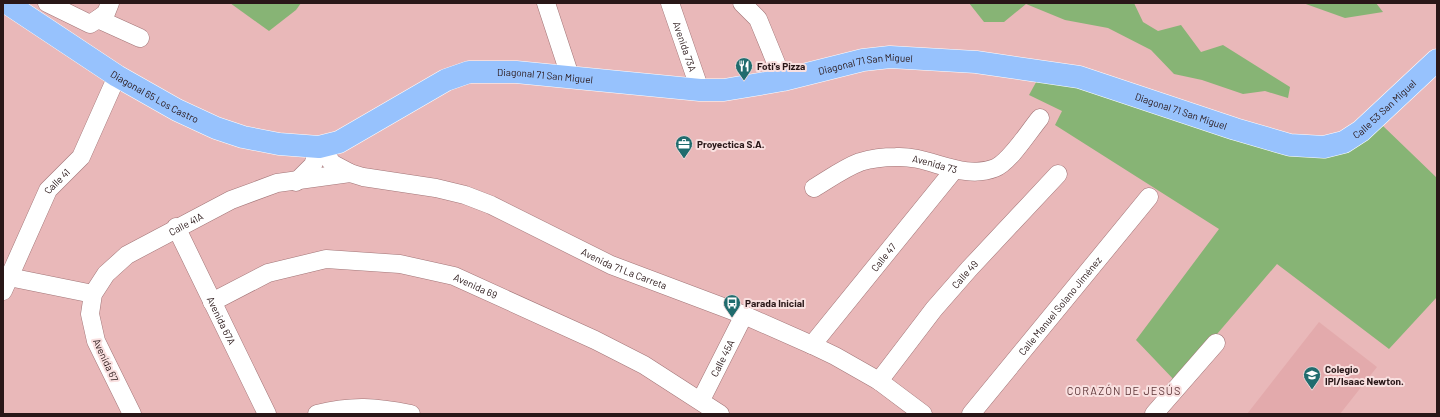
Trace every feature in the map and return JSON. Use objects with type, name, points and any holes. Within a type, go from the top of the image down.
[{"type":"main road","name":"Diagonal 65 Los Castro","points":[[7,3],[117,76],[177,110],[216,128],[243,136],[279,144],[319,147]]},
{"type":"main road","name":"Diagonal 71 San Miguel","points":[[319,147],[339,142],[446,80],[469,72],[516,72],[570,76],[700,90],[724,90],[783,80],[863,60],[890,57],[976,62],[1027,68],[1079,77],[1235,129],[1290,145],[1324,147]]},
{"type":"main road","name":"Calle 53 San Miguel","points":[[1324,147],[1344,142],[1361,131],[1437,60]]},
{"type":"street","points":[[47,3],[90,24],[106,13],[110,3]]},
{"type":"street","points":[[546,3],[570,76]]},
{"type":"street","name":"Avenida 73A","points":[[670,3],[700,90]]},
{"type":"street","points":[[742,3],[758,19],[783,80]]},
{"type":"street","points":[[98,19],[140,38]]},
{"type":"street","name":"Calle 41","points":[[6,284],[48,190],[81,157],[117,76]]},
{"type":"street","name":"Avenida 73","points":[[814,188],[860,162],[897,156],[936,162],[954,170],[975,171],[994,168],[1004,162],[1040,118]]},
{"type":"street","points":[[296,182],[313,165],[319,147]]},
{"type":"street","name":"Avenida 71 La Carreta","points":[[319,147],[333,164],[350,173],[363,177],[436,188],[465,195],[491,205],[611,265],[744,315],[812,345],[879,381],[923,414]]},
{"type":"street","name":"Calle 47","points":[[812,345],[954,170]]},
{"type":"street","name":"Calle 41A","points":[[93,294],[106,274],[127,255],[231,200],[277,184],[350,173]]},
{"type":"street","name":"Calle 49","points":[[879,381],[939,303],[1058,174]]},
{"type":"street","name":"Calle Manuel Solano Jiménez","points":[[971,414],[1149,198]]},
{"type":"street","name":"Avenida 67A","points":[[176,228],[267,414]]},
{"type":"street","name":"Avenida 69","points":[[212,302],[268,273],[326,259],[400,264],[454,276],[595,340],[644,365],[701,400],[720,414]]},
{"type":"street","points":[[6,284],[46,286],[93,294]]},
{"type":"street","name":"Avenida 67","points":[[93,294],[90,314],[96,341],[132,414]]},
{"type":"street","name":"Calle 45A","points":[[701,400],[744,315]]},
{"type":"street","points":[[1154,414],[1216,343]]},
{"type":"street","points":[[317,414],[338,409],[362,407],[411,414]]},
{"type":"shaded area","name":"Colegio IPI/Isaac Newton.","points":[[1319,322],[1377,367],[1340,414],[1247,414]]},
{"type":"green space","points":[[230,3],[301,3],[296,10],[269,31]]},
{"type":"green space","points":[[969,3],[1134,3],[1143,22],[1158,31],[1181,25],[1201,52],[1223,45],[1290,87],[1288,98],[1265,91],[1243,94],[1202,80],[1174,74],[1151,50],[1108,28],[1065,20],[1026,4],[1004,22],[984,22]]},
{"type":"green space","points":[[1303,3],[1376,3],[1383,12],[1345,18]]},
{"type":"green space","points":[[1040,75],[1301,153],[1382,125],[1437,178],[1437,297],[1389,349],[1277,264],[1176,382],[1136,340],[1219,229],[1055,125],[1062,111],[1029,95]]},
{"type":"place","name":"Foti's Pizza","points":[[744,81]]},
{"type":"place","name":"Proyectica S.A.","points":[[684,159]]},
{"type":"place","name":"Parada Inicial","points":[[732,318]]},
{"type":"place","name":"Colegio IPI/Isaac Newton.","points":[[1312,390]]},
{"type":"district","name":"CORAZÓN DE JESÚS","points":[[1124,391]]}]
